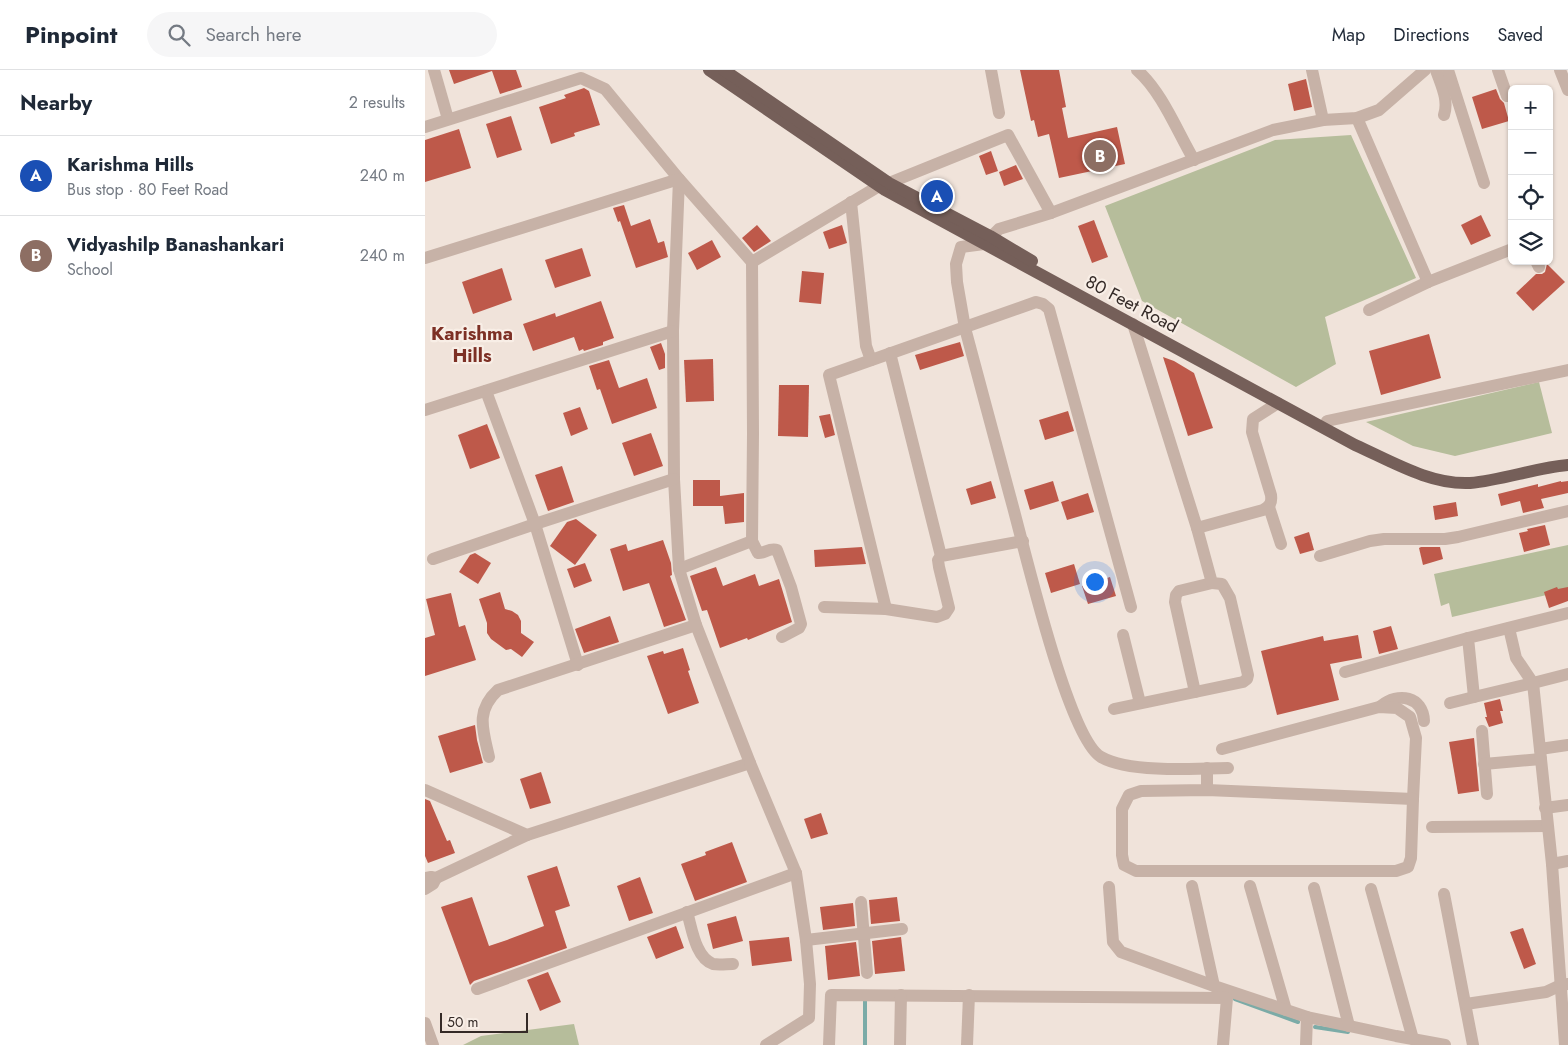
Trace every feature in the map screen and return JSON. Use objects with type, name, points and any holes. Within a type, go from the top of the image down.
[{"type":"main road","name":"80 Feet Road","points":[[709,70],[884,185],[987,240],[1133,324],[1355,445],[1439,480],[1459,483],[1479,482],[1568,465]]},
{"type":"main road","name":"80 Feet Road","points":[[724,70],[884,185]]},
{"type":"main road","name":"80 Feet Road","points":[[987,240],[1031,260],[1359,438],[1431,469],[1451,474],[1478,474],[1568,457]]},
{"type":"street","points":[[434,70],[448,119]]},
{"type":"street","points":[[991,70],[999,113]]},
{"type":"street","points":[[1137,70],[1159,98],[1194,160]]},
{"type":"street","points":[[1312,70],[1323,120]]},
{"type":"street","points":[[1228,768],[1169,769],[1120,764],[1100,757],[1088,742],[1078,723],[1053,654],[965,328],[957,282],[956,264],[961,247],[987,240],[999,229],[1051,213],[1273,130],[1323,120],[1357,118],[1379,110],[1425,70]]},
{"type":"street","points":[[1436,70],[1445,95],[1447,107],[1444,115]]},
{"type":"street","points":[[1448,70],[1484,183]]},
{"type":"street","points":[[1497,70],[1507,96]]},
{"type":"street","points":[[1560,70],[1568,90]]},
{"type":"street","points":[[425,128],[448,119],[581,78],[605,89],[679,179],[752,262],[753,434],[751,541],[757,553],[777,550],[791,587],[801,624],[799,628],[782,637]]},
{"type":"street","points":[[1357,118],[1428,282]]},
{"type":"street","points":[[752,262],[851,202],[884,185],[1008,135],[1051,213]]},
{"type":"street","points":[[425,258],[679,179]]},
{"type":"street","points":[[679,179],[673,332],[674,479],[679,569],[696,626],[796,873],[807,940],[810,984],[809,1018],[766,1045]]},
{"type":"street","points":[[851,202],[866,346],[871,360]]},
{"type":"street","points":[[1369,310],[1428,282],[1508,251]]},
{"type":"street","points":[[886,609],[829,375],[1036,302],[1043,304],[1049,309],[1131,607]]},
{"type":"street","points":[[1133,324],[1197,528],[1212,583]]},
{"type":"street","points":[[425,410],[673,332]]},
{"type":"street","points":[[824,607],[886,609],[937,617],[945,614],[949,608],[939,567],[938,560],[941,556],[890,353]]},
{"type":"street","points":[[1327,421],[1568,370]]},
{"type":"street","points":[[486,391],[535,524],[577,665]]},
{"type":"street","points":[[1278,403],[1253,419],[1251,432],[1271,495],[1269,506],[1281,544]]},
{"type":"street","points":[[433,559],[674,479]]},
{"type":"street","points":[[1197,528],[1263,510],[1269,506]]},
{"type":"street","points":[[1320,556],[1369,541],[1445,539],[1568,511]]},
{"type":"street","points":[[679,569],[751,541]]},
{"type":"street","points":[[941,556],[1023,541]]},
{"type":"street","points":[[1114,709],[1243,682],[1247,679],[1248,675],[1230,598],[1222,584],[1212,583],[1179,591],[1176,595],[1175,602],[1195,692]]},
{"type":"street","points":[[1345,672],[1568,613]]},
{"type":"street","points":[[489,757],[482,724],[484,707],[498,690],[696,626]]},
{"type":"street","points":[[1509,628],[1516,658],[1533,683],[1547,826],[1562,921],[1565,1045]]},
{"type":"street","points":[[1123,635],[1140,703]]},
{"type":"street","points":[[1468,638],[1474,697]]},
{"type":"street","points":[[1450,703],[1568,674]]},
{"type":"street","points":[[1379,707],[1387,701],[1405,698],[1414,700],[1420,706],[1424,721]]},
{"type":"street","points":[[1222,750],[1379,707],[1397,708],[1410,717],[1416,738],[1411,858],[1408,867],[1396,870],[1136,871],[1124,865],[1122,855],[1122,809],[1129,795],[1141,791],[1207,790],[1413,799]]},
{"type":"street","points":[[1482,731],[1487,794]]},
{"type":"street","points":[[1484,764],[1540,754],[1568,745]]},
{"type":"street","points":[[425,888],[433,884],[431,878],[527,836],[751,763]]},
{"type":"street","points":[[1207,768],[1207,790]]},
{"type":"street","points":[[425,790],[527,836]]},
{"type":"street","points":[[1545,808],[1568,805]]},
{"type":"street","points":[[1432,827],[1547,826]]},
{"type":"street","points":[[1552,864],[1568,861]]},
{"type":"street","points":[[477,989],[796,873]]},
{"type":"street","points":[[1192,886],[1214,986]]},
{"type":"street","points":[[1250,886],[1286,1010]]},
{"type":"street","points":[[1109,888],[1113,942],[1121,952],[1286,1010],[1419,1042],[1445,1045]]},
{"type":"street","points":[[1314,888],[1349,1026]]},
{"type":"street","points":[[1371,889],[1419,1042]]},
{"type":"street","points":[[1444,894],[1473,1045]]},
{"type":"street","points":[[861,902],[867,973]]},
{"type":"street","points":[[687,912],[697,946],[704,958],[714,964],[733,964]]},
{"type":"street","points":[[807,940],[903,929]]},
{"type":"street","points":[[1466,1004],[1546,992],[1564,984]]},
{"type":"street","points":[[829,1045],[831,995],[969,995],[1227,998],[1223,1045]]},
{"type":"street","points":[[900,1045],[901,995]]},
{"type":"street","points":[[967,1045],[969,995]]},
{"type":"street","points":[[1307,1016],[1307,1045]]},
{"type":"street","points":[[425,1023],[433,1045]]},
{"type":"green space","points":[[1351,135],[1416,278],[1325,317],[1336,364],[1296,387],[1142,301],[1105,206],[1275,140]]},
{"type":"green space","points":[[1539,382],[1552,433],[1455,456],[1413,446],[1366,422]]},
{"type":"green space","points":[[1568,545],[1568,590],[1452,617],[1449,603],[1441,606],[1434,574]]},
{"type":"green space","points":[[574,1024],[579,1045],[463,1045],[481,1036]]},
{"type":"building","points":[[449,70],[516,70],[522,87],[500,94],[492,71],[454,84]]},
{"type":"building","points":[[1020,70],[1059,70],[1066,107],[1062,108],[1068,138],[1117,127],[1125,164],[1059,178],[1049,134],[1038,137],[1034,120],[1031,121]]},
{"type":"building","points":[[1306,79],[1312,107],[1294,111],[1288,84]]},
{"type":"building","points":[[584,88],[589,91],[600,125],[574,133],[575,136],[551,144],[539,107],[566,98],[564,95]]},
{"type":"building","points":[[1496,89],[1504,103],[1508,121],[1482,129],[1472,97]]},
{"type":"building","points":[[511,116],[522,150],[497,158],[486,124]]},
{"type":"building","points":[[459,129],[471,168],[425,182],[425,140]]},
{"type":"building","points":[[991,151],[998,171],[986,175],[979,156]]},
{"type":"building","points":[[1016,165],[1023,179],[1004,186],[999,172]]},
{"type":"building","points":[[624,205],[631,226],[650,219],[658,243],[664,241],[668,257],[636,268],[620,221],[618,222],[613,208]]},
{"type":"building","points":[[1481,215],[1491,236],[1471,245],[1461,225]]},
{"type":"building","points":[[1094,220],[1108,257],[1092,263],[1078,226]]},
{"type":"building","points":[[757,225],[771,241],[754,252],[742,238]]},
{"type":"building","points":[[842,225],[847,243],[829,249],[823,232]]},
{"type":"building","points":[[712,240],[721,257],[697,270],[688,253]]},
{"type":"building","points":[[582,248],[591,276],[555,288],[545,260]]},
{"type":"building","points":[[1548,265],[1565,282],[1533,311],[1516,293],[1536,274],[1545,272]]},
{"type":"building","points":[[502,268],[512,300],[473,314],[462,282]]},
{"type":"building","points":[[802,271],[824,273],[821,304],[799,302]]},
{"type":"building","points":[[601,301],[614,338],[603,342],[603,345],[584,351],[583,349],[579,351],[574,337],[533,351],[523,324],[555,313],[556,317]]},
{"type":"building","points":[[1429,334],[1441,378],[1381,395],[1369,351]]},
{"type":"building","points":[[960,342],[964,356],[920,370],[915,355]]},
{"type":"building","points":[[661,343],[665,354],[665,368],[659,370],[650,347]]},
{"type":"building","points":[[1163,357],[1194,373],[1213,428],[1188,436]]},
{"type":"building","points":[[713,359],[714,401],[686,402],[684,360]]},
{"type":"building","points":[[609,360],[619,388],[647,378],[657,408],[612,424],[600,389],[597,390],[589,366]]},
{"type":"building","points":[[779,385],[809,385],[808,437],[778,436]]},
{"type":"building","points":[[580,407],[588,429],[571,436],[563,413]]},
{"type":"building","points":[[1068,411],[1074,431],[1045,440],[1039,420]]},
{"type":"building","points":[[830,414],[835,435],[825,438],[819,416]]},
{"type":"building","points":[[487,424],[500,458],[470,469],[458,435]]},
{"type":"building","points":[[651,433],[663,466],[634,476],[622,443]]},
{"type":"building","points":[[562,466],[574,502],[548,511],[535,475]]},
{"type":"building","points":[[693,480],[720,480],[720,496],[744,493],[744,522],[725,524],[723,506],[693,506]]},
{"type":"building","points":[[991,481],[996,498],[971,505],[966,489]]},
{"type":"building","points":[[1053,481],[1059,501],[1030,510],[1024,490]]},
{"type":"building","points":[[1568,481],[1568,493],[1541,499],[1544,508],[1523,513],[1520,501],[1501,506],[1498,494],[1538,484],[1538,487]]},
{"type":"building","points":[[1088,493],[1094,512],[1067,520],[1061,502]]},
{"type":"building","points":[[1456,502],[1458,516],[1435,520],[1433,506]]},
{"type":"building","points":[[576,519],[597,535],[575,565],[550,546],[567,522]]},
{"type":"building","points":[[1545,525],[1550,545],[1524,552],[1519,533]]},
{"type":"building","points":[[1309,532],[1314,550],[1300,554],[1294,537]]},
{"type":"building","points":[[663,540],[671,563],[672,575],[670,576],[686,620],[664,627],[649,583],[623,591],[610,549],[626,544],[628,551]]},
{"type":"building","points":[[862,547],[866,564],[815,567],[814,550]]},
{"type":"building","points":[[1440,547],[1443,559],[1423,565],[1419,548]]},
{"type":"building","points":[[475,553],[491,563],[478,584],[459,572],[470,555]]},
{"type":"building","points":[[585,563],[592,581],[574,588],[567,569]]},
{"type":"building","points":[[1074,564],[1080,584],[1051,593],[1045,573]]},
{"type":"building","points":[[716,567],[723,586],[755,574],[759,586],[779,579],[792,622],[748,640],[747,638],[720,648],[707,610],[702,611],[690,576]]},
{"type":"building","points":[[1110,577],[1116,596],[1088,604],[1082,586]]},
{"type":"building","points":[[1557,587],[1558,589],[1568,587],[1568,601],[1549,608],[1544,592]]},
{"type":"building","points":[[500,592],[505,609],[518,615],[521,621],[521,633],[534,642],[522,657],[511,649],[506,650],[491,639],[487,633],[487,623],[479,599]]},
{"type":"building","points":[[451,593],[459,627],[465,625],[476,660],[425,676],[425,638],[435,635],[426,599]]},
{"type":"building","points":[[610,616],[619,642],[584,653],[575,629]]},
{"type":"building","points":[[1391,626],[1398,649],[1379,654],[1373,631]]},
{"type":"building","points":[[1358,635],[1362,658],[1330,664],[1339,700],[1277,715],[1261,651],[1323,636],[1324,641]]},
{"type":"building","points":[[683,648],[690,670],[688,671],[699,703],[668,714],[647,656],[663,651],[664,654]]},
{"type":"building","points":[[1500,699],[1503,723],[1489,727],[1485,717],[1487,717],[1484,703]]},
{"type":"building","points":[[475,725],[483,763],[450,773],[438,736]]},
{"type":"building","points":[[1474,738],[1479,791],[1458,794],[1449,742]]},
{"type":"building","points":[[541,772],[551,803],[530,809],[520,779]]},
{"type":"building","points":[[425,799],[430,801],[447,841],[450,840],[455,853],[428,863],[425,856]]},
{"type":"building","points":[[821,813],[828,834],[811,839],[804,819]]},
{"type":"building","points":[[732,842],[747,882],[695,901],[681,864],[706,855],[705,852]]},
{"type":"building","points":[[557,866],[570,906],[555,911],[567,948],[474,981],[470,985],[441,907],[472,897],[489,946],[507,940],[544,926],[527,876]]},
{"type":"building","points":[[640,877],[653,913],[629,921],[617,886]]},
{"type":"building","points":[[897,897],[900,921],[871,924],[869,900]]},
{"type":"building","points":[[853,903],[855,926],[823,930],[820,907]]},
{"type":"building","points":[[736,916],[743,941],[713,949],[707,924]]},
{"type":"building","points":[[676,926],[684,948],[656,959],[647,937]]},
{"type":"building","points":[[1523,928],[1536,964],[1524,969],[1510,932]]},
{"type":"building","points":[[789,937],[792,961],[752,966],[749,941]]},
{"type":"building","points":[[901,937],[905,971],[875,974],[872,941]]},
{"type":"building","points":[[856,942],[860,976],[828,980],[825,946]]},
{"type":"building","points":[[548,972],[561,1002],[540,1011],[527,980]]},
{"type":"waterway","points":[[865,997],[865,1045]]},
{"type":"waterway","points":[[1235,999],[1298,1022]]},
{"type":"waterway","points":[[1315,1027],[1348,1032]]},
{"type":"place","name":"Vidyashilp Banashankari","points":[[1100,156]]},
{"type":"place","name":"Karishma Hills","points":[[937,196]]},
{"type":"district","name":"Karishma Hills","points":[[472,344]]}]
